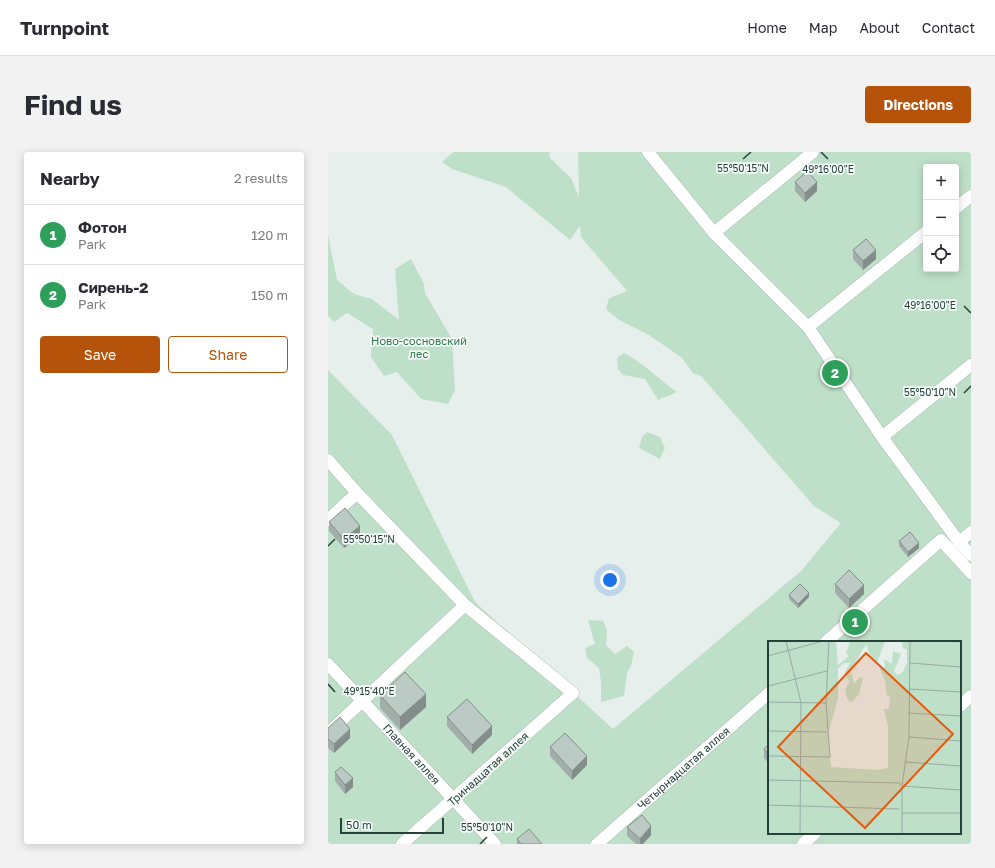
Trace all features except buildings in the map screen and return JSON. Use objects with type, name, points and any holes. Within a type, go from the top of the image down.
[{"type":"street","points":[[648,152],[714,233],[808,327],[882,437],[959,542],[971,555]]},
{"type":"street","points":[[714,233],[813,152]]},
{"type":"street","points":[[959,206],[971,196]]},
{"type":"street","points":[[808,327],[923,234]]},
{"type":"street","points":[[882,437],[971,365]]},
{"type":"street","points":[[328,460],[357,493],[465,605],[328,733]]},
{"type":"street","points":[[328,520],[357,493]]},
{"type":"street","points":[[959,542],[971,532]]},
{"type":"street","points":[[827,641],[941,540],[971,573]]},
{"type":"street","name":"Тринадцатая аллея","points":[[402,844],[573,693],[465,605]]},
{"type":"street","name":"Главная аллея","points":[[328,664],[495,844]]},
{"type":"street","name":"Четырнадцатая аллея","points":[[597,844],[768,693]]},
{"type":"street","points":[[961,705],[971,696]]},
{"type":"street","points":[[803,844],[814,834]]},
{"type":"green space","points":[[453,152],[549,152],[550,158],[571,178],[579,197],[578,152],[971,152],[971,844],[328,844],[328,370],[392,435],[475,602],[613,729],[801,571],[841,523],[814,506],[701,376],[693,373],[682,358],[649,335],[619,320],[606,309],[609,298],[627,291],[581,237],[580,226],[570,240],[506,187],[452,169],[442,162]]},
{"type":"green space","name":"Ново-сосновский лес","points":[[328,235],[337,280],[354,294],[372,299],[399,320],[395,269],[411,259],[424,284],[425,293],[452,339],[455,390],[448,404],[421,399],[397,372],[384,376],[371,357],[373,329],[347,313],[334,322],[328,316]]},
{"type":"green space","points":[[624,353],[677,392],[658,400],[645,379],[623,375],[618,369],[617,358]]},
{"type":"green space","points":[[647,432],[660,437],[665,448],[660,459],[639,448],[642,437]]},
{"type":"green space","points":[[588,620],[603,621],[607,631],[606,645],[615,654],[627,646],[634,652],[631,666],[627,673],[624,696],[601,702],[599,668],[587,658],[585,648],[595,644]]},
{"type":"place","name":"Сирень-2","points":[[835,373]]},
{"type":"place","name":"Фотон","points":[[855,622]]}]
